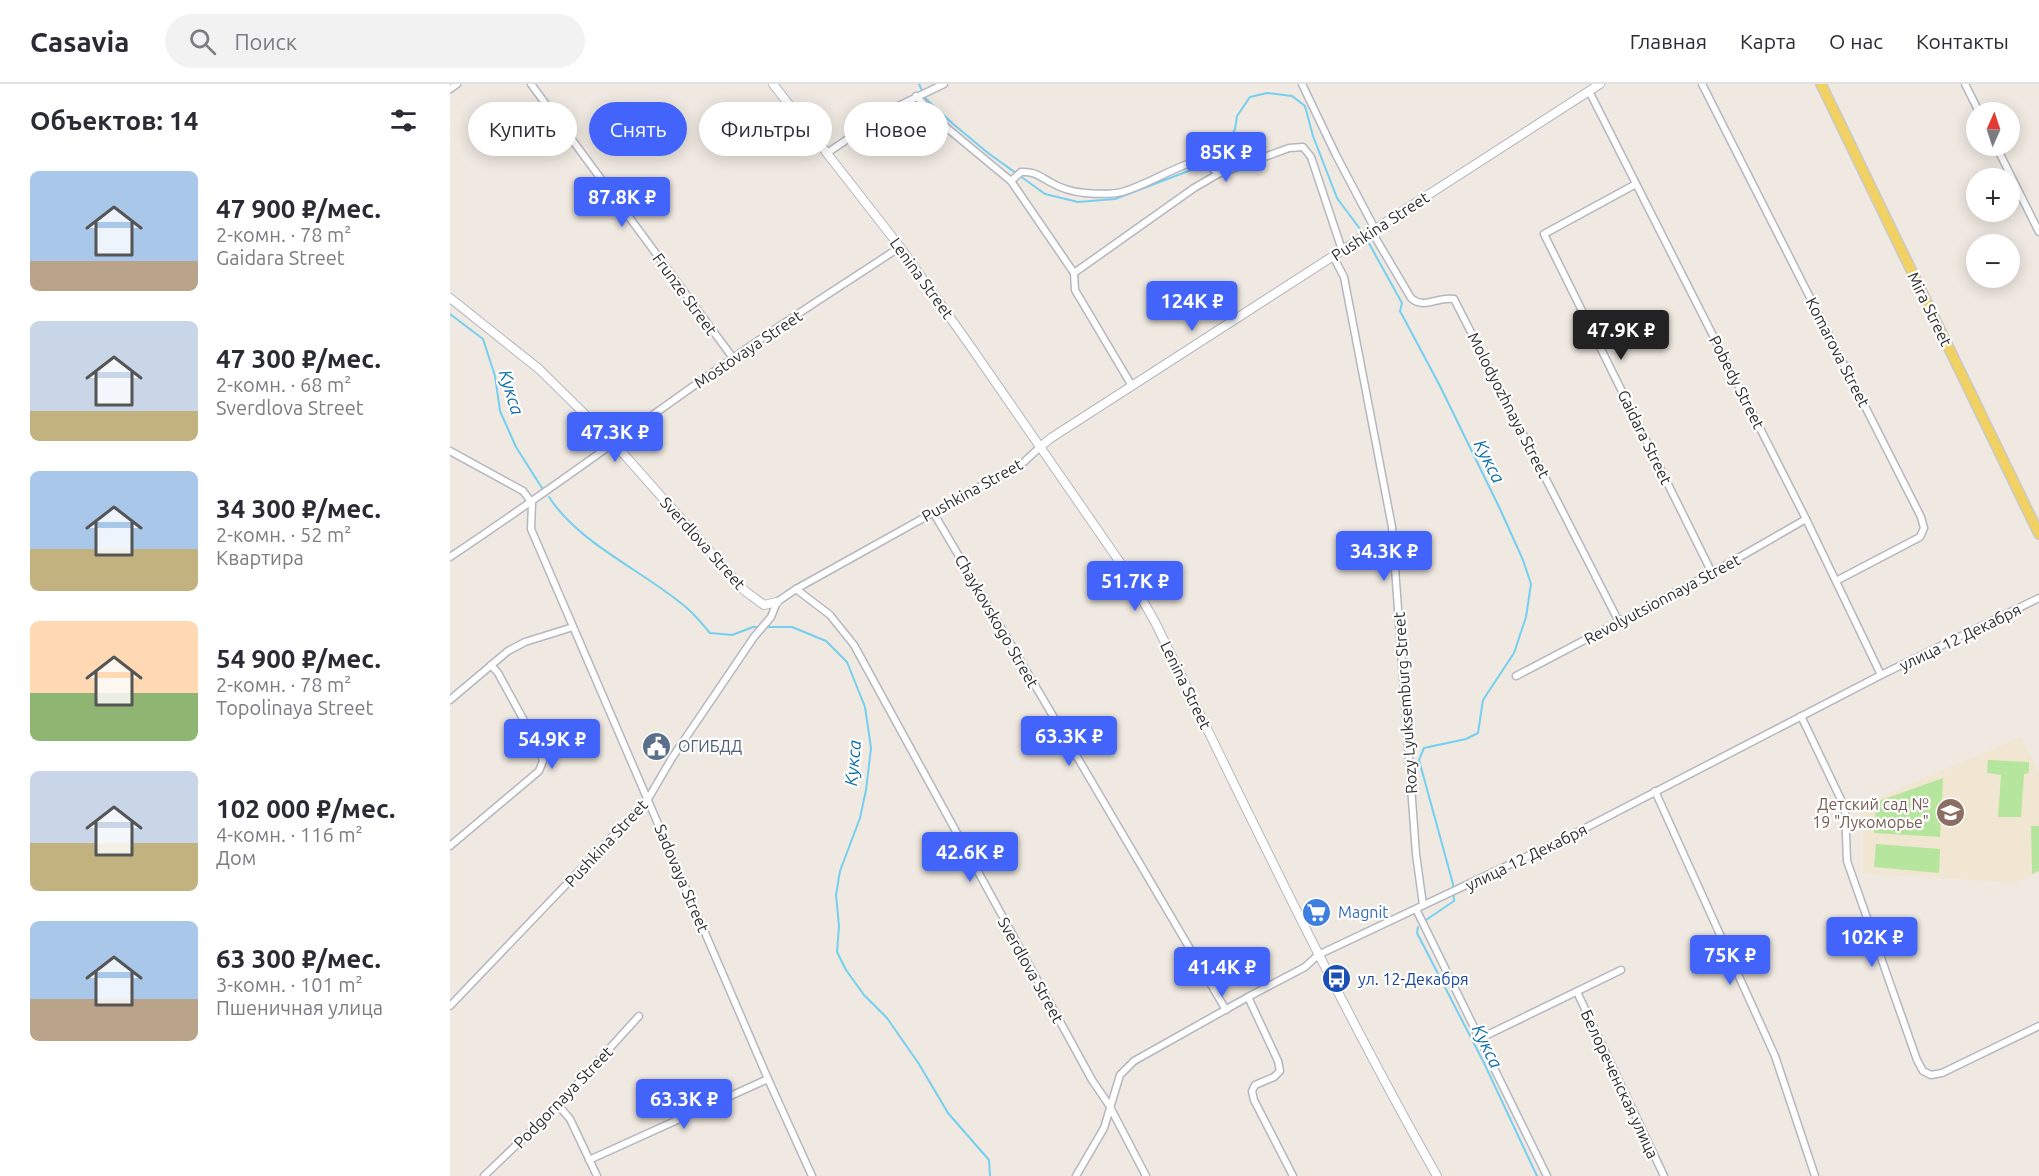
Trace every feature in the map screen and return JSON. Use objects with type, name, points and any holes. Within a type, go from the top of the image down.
[{"type":"main road","name":"Mira Street","points":[[1821,84],[2039,534]]},
{"type":"street","points":[[450,89],[457,84]]},
{"type":"street","name":"Frunze Street","points":[[531,84],[733,358]]},
{"type":"street","name":"Lenina Street","points":[[773,84],[787,102]]},
{"type":"street","points":[[832,150],[894,108],[942,84]]},
{"type":"street","points":[[1302,84],[1336,155],[1369,234]]},
{"type":"street","name":"Pushkina Street","points":[[450,1006],[648,799],[672,758],[754,637],[771,617],[777,602],[796,589],[1024,462],[1051,438],[1600,84]]},
{"type":"street","name":"Komarova Street","points":[[1702,84],[1921,517],[1924,528],[1920,537],[1836,581]]},
{"type":"street","points":[[1965,84],[1974,102]]},
{"type":"street","name":"Pobedy Street","points":[[1589,91],[1806,519],[1881,675]]},
{"type":"street","points":[[918,95],[947,128],[1016,177],[1074,273],[1075,290],[1132,387]]},
{"type":"street","points":[[1074,273],[1194,188],[1218,174],[1289,148],[1303,147],[1311,157],[1342,250]]},
{"type":"street","name":"Lenina Street","points":[[829,156],[900,247],[1126,571],[1155,622],[1318,955],[1437,1176]]},
{"type":"street","points":[[2001,156],[2039,232]]},
{"type":"street","points":[[1016,177],[1036,173],[1066,188],[1082,193],[1100,194],[1121,192],[1190,162],[1203,159],[1218,174]]},
{"type":"street","name":"Gaidara Street","points":[[1636,183],[1544,234],[1712,573]]},
{"type":"street","name":"Molodyozhnaya Street","points":[[1369,234],[1411,298],[1417,303],[1425,304],[1445,297],[1454,299],[1619,622]]},
{"type":"street","name":"Mostovaya Street","points":[[450,557],[532,503],[613,442],[733,358],[900,247]]},
{"type":"street","name":"Rozy Lyuksemburg Street","points":[[1333,256],[1344,277],[1392,527],[1416,854],[1423,905]]},
{"type":"street","name":"Sverdlova Street","points":[[450,298],[539,369],[613,442],[745,591],[764,605],[777,602]]},
{"type":"street","points":[[450,451],[523,491],[532,503]]},
{"type":"street","name":"Sadovaya Street","points":[[532,503],[531,529],[812,1176]]},
{"type":"street","name":"Chaykovskogo Street","points":[[933,512],[1226,1010]]},
{"type":"street","name":"Revolyutsionnaya Street","points":[[1516,676],[1712,573],[1806,519]]},
{"type":"street","name":"Sverdlova Street","points":[[796,589],[830,615],[854,645],[1092,1080],[1110,1105],[1146,1176]]},
{"type":"street","name":"улица 12 Декабря","points":[[1076,1176],[1104,1128],[1120,1076],[1134,1061],[1305,967],[1318,955],[1572,835],[1881,675],[2039,598]]},
{"type":"street","points":[[450,700],[508,651],[525,642],[573,627]]},
{"type":"street","points":[[450,846],[539,771],[543,761],[539,748],[498,673],[491,665]]},
{"type":"street","points":[[1801,716],[1845,808],[1847,861],[1917,1060],[1923,1071],[1931,1076],[1942,1073],[2039,1026]]},
{"type":"street","points":[[1655,791],[1775,1056],[1815,1176]]},
{"type":"street","points":[[1416,909],[1547,1176]]},
{"type":"street","name":"Белореченская улица","points":[[1481,1038],[1621,970]]},
{"type":"street","name":"Белореченская улица","points":[[1577,992],[1664,1176]]},
{"type":"street","points":[[1248,997],[1278,1061],[1280,1071],[1274,1077],[1255,1085],[1252,1091],[1254,1100],[1293,1176]]},
{"type":"street","name":"Podgornaya Street","points":[[484,1176],[558,1105],[639,1016]]},
{"type":"street","points":[[590,1160],[768,1078]]},
{"type":"street","points":[[558,1105],[570,1119],[597,1176]]},
{"type":"shaded area","name":"Детский сад № 19 \"Лукоморье\"","points":[[2021,737],[2039,773],[2039,872],[2016,883],[1863,873],[1863,820],[1858,806]]},
{"type":"green space","points":[[1988,760],[2029,762],[2029,773],[2024,774],[2021,817],[1998,817],[2001,775],[1987,773]]},
{"type":"green space","points":[[1943,778],[1940,837],[1874,833],[1876,802]]},
{"type":"green space","points":[[2031,826],[2039,826],[2039,871],[2032,874]]},
{"type":"green space","points":[[1876,844],[1940,849],[1939,873],[1874,867]]},
{"type":"waterway","name":"Кукса","points":[[919,84],[926,99],[952,123],[988,153],[1045,194],[1078,202],[1115,199],[1204,165]]},
{"type":"waterway","name":"Кукса","points":[[1210,161],[1225,147],[1235,129],[1237,116],[1250,97],[1267,93],[1292,96],[1305,106],[1313,136],[1337,198],[1363,233]]},
{"type":"waterway","name":"Кукса","points":[[1366,238],[1402,303],[1400,311],[1441,388],[1500,509],[1531,584],[1526,617],[1514,653],[1483,700],[1478,733],[1466,739],[1424,748],[1419,760],[1453,884],[1454,901],[1426,920]]},
{"type":"waterway","name":"Кукса","points":[[450,314],[483,339],[495,376],[500,411],[516,447],[542,488]]},
{"type":"waterway","name":"Кукса","points":[[549,497],[578,530],[671,596],[691,612],[710,633],[732,635],[753,627],[760,627]]},
{"type":"waterway","name":"Кукса","points":[[766,627],[792,627],[826,641],[847,662],[865,707],[871,748],[860,818],[840,871],[836,895],[839,926],[837,952],[846,970],[864,995],[887,1018],[919,1064],[948,1113],[989,1160],[990,1176]]},
{"type":"waterway","name":"Кукса","points":[[1418,927],[1417,933],[1484,1063],[1537,1176]]},
{"type":"place","name":"ОГИБДД","points":[[657,746]]},
{"type":"place","name":"Детский сад № 19 \"Лукоморье\"","points":[[1950,813]]},
{"type":"place","name":"Magnit","points":[[1317,912]]},
{"type":"place","name":"ул. 12-Декабря","points":[[1337,979]]}]
